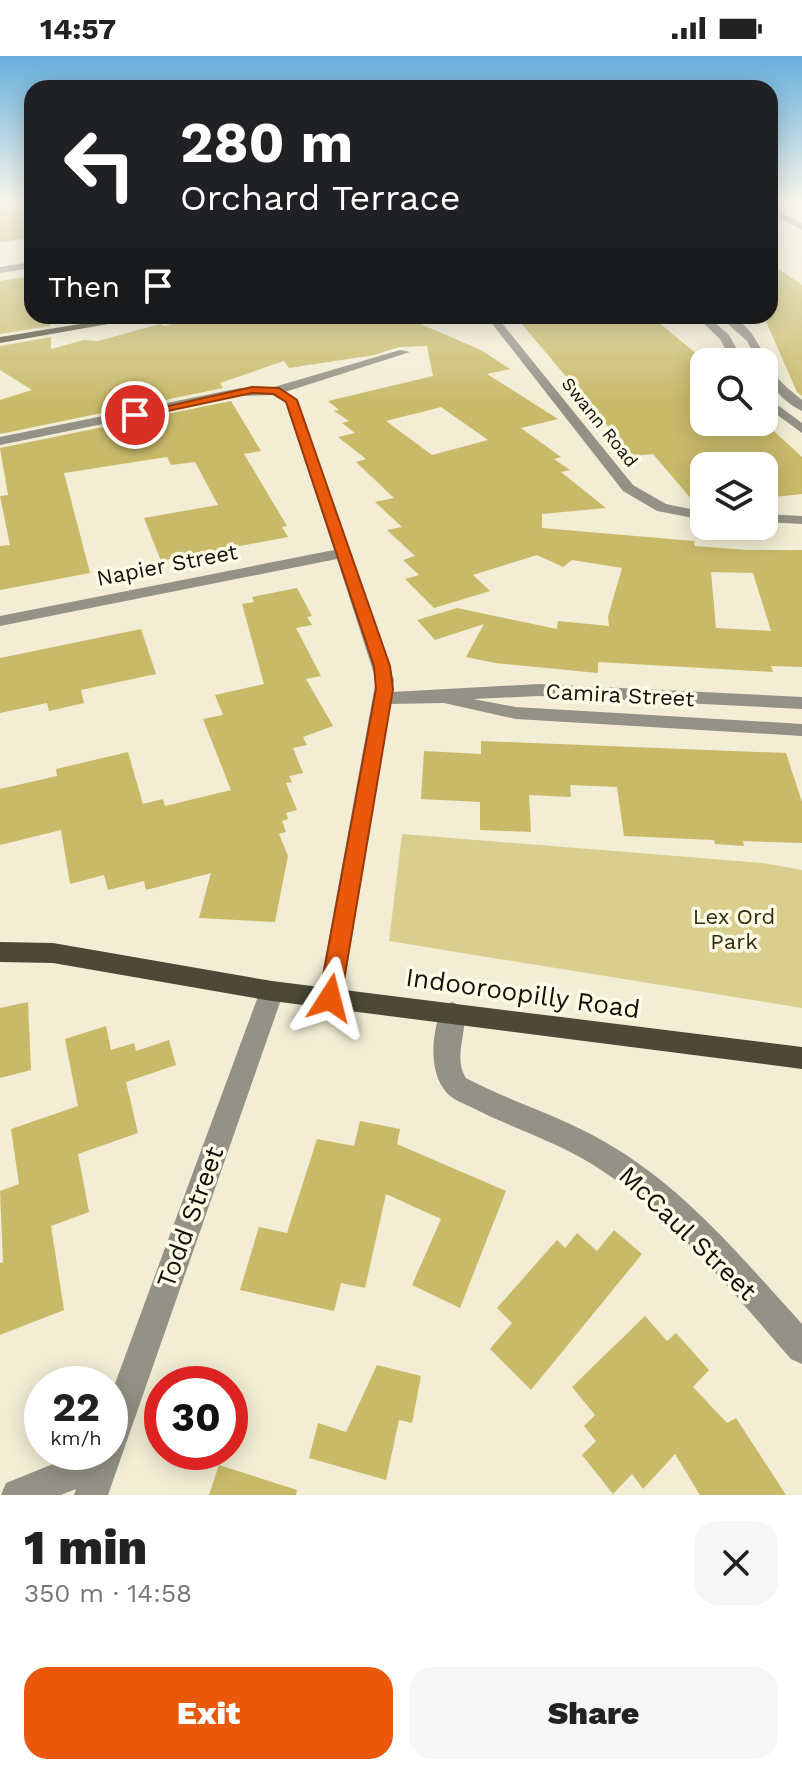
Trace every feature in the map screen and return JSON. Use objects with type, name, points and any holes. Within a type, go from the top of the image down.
[{"type":"main road","points":[[0,340],[103,324]]},
{"type":"main road","points":[[0,347],[86,327]]},
{"type":"main road","name":"Indooroopilly Road","points":[[0,952],[53,953],[272,991],[802,1058]]},
{"type":"street","name":"Swann Road","points":[[497,324],[628,488],[662,508],[690,513]]},
{"type":"street","points":[[710,324],[725,337],[731,348]]},
{"type":"street","points":[[734,324],[754,341],[773,380],[802,407]]},
{"type":"street","points":[[0,441],[240,392],[275,391],[404,352]]},
{"type":"street","points":[[275,391],[291,400],[384,675],[383,698],[330,998]]},
{"type":"street","points":[[778,410],[802,429]]},
{"type":"street","points":[[0,454],[58,440],[135,415]]},
{"type":"street","points":[[778,519],[802,520]]},
{"type":"street","name":"Napier Street","points":[[0,621],[343,553]]},
{"type":"street","name":"Camira Street","points":[[383,698],[436,698],[501,690],[539,690],[802,703]]},
{"type":"street","name":"Camira Street","points":[[436,698],[516,713],[802,730]]},
{"type":"street","name":"Todd Street","points":[[128,1393],[272,991]]},
{"type":"street","name":"McCaul Street","points":[[452,1013],[446,1057],[450,1077],[457,1086],[579,1142],[633,1177],[715,1253],[802,1348]]},
{"type":"street","points":[[18,1495],[70,1470]]},
{"type":"street","name":"Todd Street","points":[[91,1495],[100,1470]]},
{"type":"green space","name":"Lex Ord Park","points":[[402,834],[763,863],[802,870],[802,1008],[389,941]]},
{"type":"building","points":[[778,268],[802,285],[802,396],[797,392],[767,324],[778,324]]},
{"type":"building","points":[[24,277],[24,324],[50,326],[0,334],[0,281]]},
{"type":"building","points":[[160,324],[421,324],[481,350],[510,369],[487,374],[558,419],[521,428],[561,457],[554,459],[570,470],[561,472],[606,508],[542,514],[542,528],[694,541],[695,546],[802,550],[802,667],[771,666],[773,672],[598,662],[598,673],[495,663],[466,657],[484,624],[435,640],[417,620],[457,608],[557,629],[558,621],[609,626],[608,617],[622,568],[572,560],[563,567],[537,555],[473,575],[490,591],[434,608],[405,579],[419,575],[403,560],[415,556],[387,530],[402,527],[375,502],[394,498],[356,462],[366,459],[338,437],[355,433],[342,423],[349,421],[334,411],[339,410],[328,401],[433,376],[427,346],[399,347],[374,355],[289,368],[284,361],[220,383],[223,388],[0,434],[0,400],[32,390],[0,370],[0,346],[51,337],[51,349],[84,340],[98,341]],"holes":[[[441,407],[488,440],[432,455],[386,421]],[[711,572],[753,573],[771,631],[716,628]]]},
{"type":"building","points":[[522,324],[661,324],[690,348],[690,436],[778,435],[802,457],[802,494],[778,497],[778,452],[690,452],[690,497],[653,454],[633,456]]},
{"type":"building","points":[[231,401],[261,451],[244,454],[287,526],[282,527],[288,537],[161,561],[144,518],[218,505],[195,462],[171,465],[167,457],[64,473],[90,573],[0,590],[0,546],[10,545],[0,496],[8,495],[0,448]]},
{"type":"building","points":[[297,588],[312,616],[307,617],[312,625],[296,628],[321,676],[306,679],[333,726],[303,737],[307,745],[293,748],[303,773],[289,776],[292,782],[286,783],[297,810],[286,813],[288,819],[282,821],[286,832],[279,834],[288,856],[275,922],[199,918],[211,873],[146,890],[144,881],[108,890],[104,875],[70,884],[61,830],[0,845],[0,789],[57,776],[56,769],[128,752],[143,804],[163,799],[165,806],[231,790],[203,719],[223,715],[215,695],[264,684],[242,604],[254,602],[252,597]]},
{"type":"building","points":[[141,629],[156,674],[81,690],[84,703],[49,711],[47,703],[0,713],[0,658]]},
{"type":"building","points":[[481,741],[786,753],[802,802],[802,843],[743,841],[744,846],[715,844],[714,840],[624,836],[617,787],[570,785],[571,797],[529,795],[531,832],[480,830],[480,802],[421,799],[424,751],[481,754]]},
{"type":"building","points":[[28,1002],[31,1070],[0,1078],[0,1008]]},
{"type":"building","points":[[106,1026],[111,1050],[134,1043],[136,1051],[169,1040],[176,1065],[126,1082],[138,1133],[78,1154],[89,1212],[51,1226],[64,1310],[0,1335],[0,1263],[3,1262],[0,1191],[19,1184],[11,1129],[78,1106],[65,1039]]},
{"type":"building","points":[[360,1121],[400,1129],[397,1144],[506,1191],[460,1308],[412,1285],[441,1219],[386,1194],[365,1288],[341,1283],[334,1311],[240,1290],[259,1227],[287,1233],[317,1139],[354,1146]]},
{"type":"building","points":[[614,1230],[642,1254],[531,1390],[490,1349],[512,1323],[497,1308],[557,1240],[565,1248],[577,1233],[597,1251]]},
{"type":"building","points":[[645,1316],[667,1341],[676,1333],[709,1370],[693,1387],[727,1423],[736,1418],[786,1495],[700,1495],[675,1454],[643,1489],[632,1474],[613,1494],[582,1455],[596,1441],[584,1426],[595,1415],[572,1387]]},
{"type":"building","points":[[377,1365],[421,1376],[412,1423],[399,1420],[386,1480],[309,1458],[318,1423],[346,1432]]},
{"type":"building","points":[[217,1470],[235,1470],[297,1490],[296,1495],[209,1495]]},
{"type":"route","points":[[135,415],[252,390],[275,391],[291,400],[382,666],[384,689],[330,998]]}]
